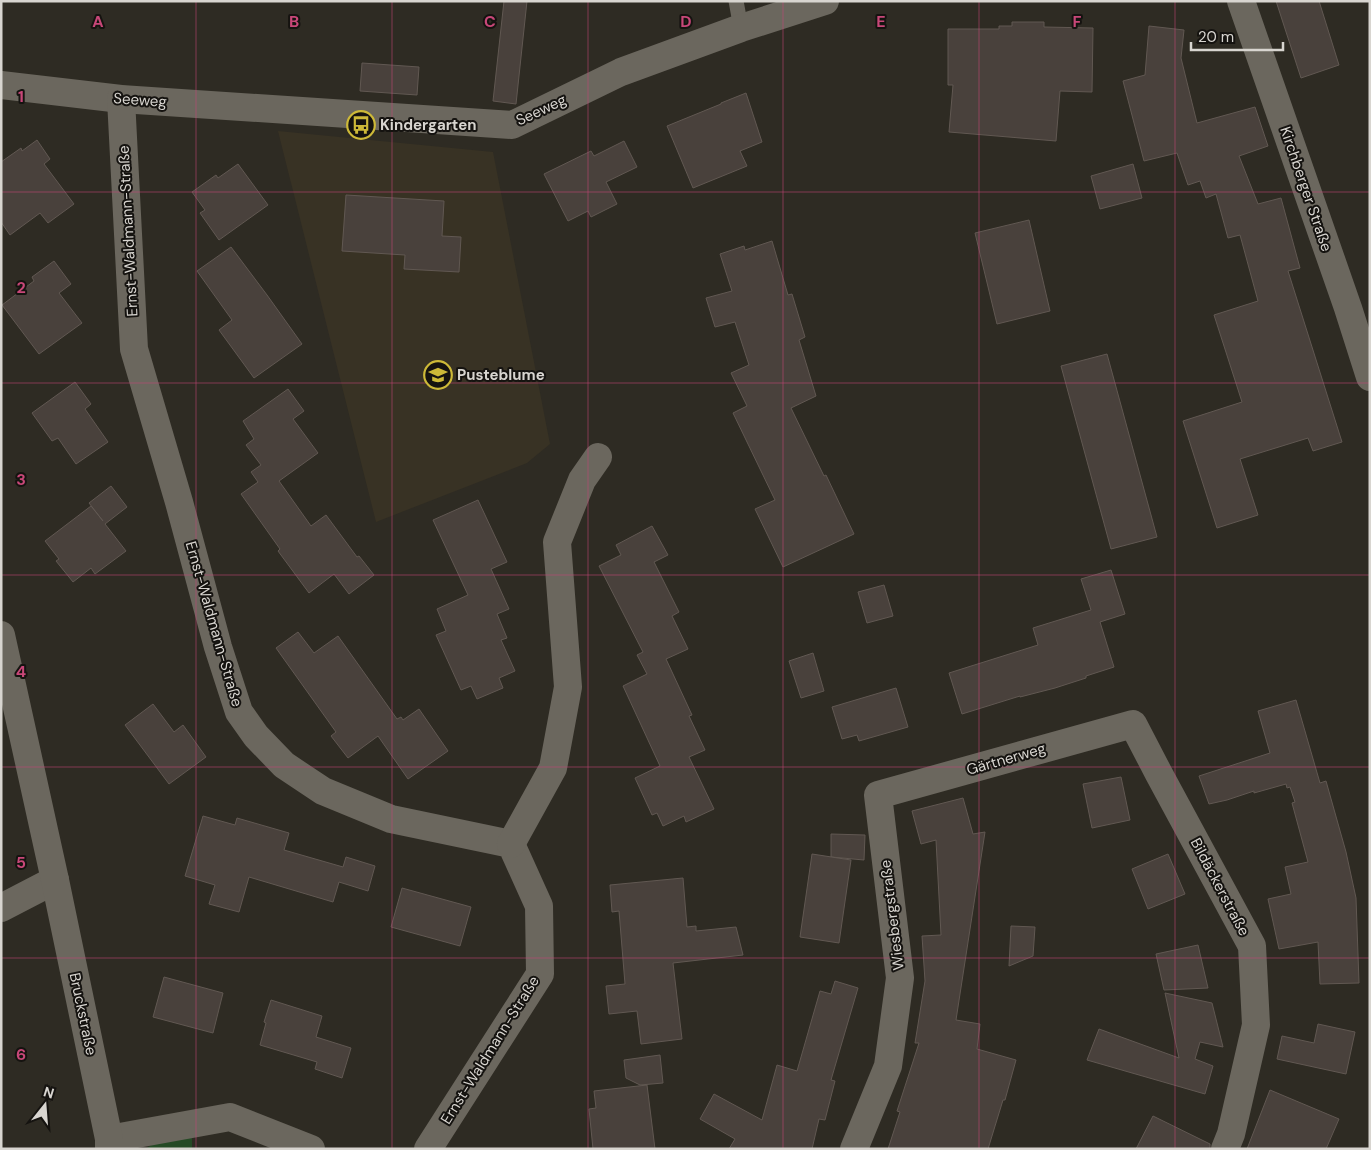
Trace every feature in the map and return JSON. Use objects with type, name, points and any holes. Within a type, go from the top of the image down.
[{"type":"street","name":"Seeweg","points":[[1,85],[120,99],[512,125],[621,72],[740,28],[825,1]]},
{"type":"street","name":"Kirchberger Straße","points":[[1240,1],[1348,308],[1370,377]]},
{"type":"street","name":"Ernst-Waldmann-Straße","points":[[120,99],[134,349],[179,502],[218,647],[240,712],[256,736],[284,765],[323,791],[391,819],[511,844],[539,906],[540,974],[428,1149]]},
{"type":"street","points":[[511,844],[553,768],[568,687],[556,542],[582,480],[598,457]]},
{"type":"street","name":"Bruckstraße","points":[[2,638],[55,880],[109,1144]]},
{"type":"street","name":"Gärtnerweg","points":[[878,795],[1133,724]]},
{"type":"street","name":"Bildäckerstraße","points":[[1133,724],[1252,946],[1256,1025],[1232,1134],[1225,1149]]},
{"type":"street","name":"Wiesbergstraße","points":[[854,1149],[888,1066],[900,978],[878,795]]},
{"type":"street","points":[[1,908],[55,880]]},
{"type":"street","points":[[109,1144],[230,1117],[310,1149]]},
{"type":"lane","points":[[736,1],[740,28]]},
{"type":"shaded area","name":"Pusteblume","points":[[278,131],[493,152],[550,444],[527,463],[376,522]]},
{"type":"green space","points":[[192,1133],[192,1149],[145,1149],[160,1140]]},
{"type":"building","points":[[504,1],[527,1],[516,104],[493,101]]},
{"type":"building","points":[[1276,1],[1319,1],[1339,65],[1301,78]]},
{"type":"building","points":[[1012,22],[1044,22],[1044,27],[1093,28],[1092,92],[1060,91],[1056,141],[949,132],[953,85],[948,85],[948,29],[999,29],[999,26],[1012,26]]},
{"type":"building","points":[[1149,26],[1184,30],[1181,58],[1197,123],[1255,107],[1268,146],[1239,156],[1258,204],[1281,198],[1300,268],[1288,271],[1342,442],[1313,451],[1308,438],[1240,459],[1258,515],[1217,528],[1183,421],[1242,402],[1214,315],[1258,301],[1240,235],[1228,238],[1216,194],[1206,198],[1200,181],[1188,185],[1177,153],[1144,161],[1123,81],[1145,75]]},
{"type":"building","points":[[362,63],[419,67],[417,95],[360,91]]},
{"type":"building","points":[[746,93],[762,142],[740,151],[747,166],[693,188],[667,126]]},
{"type":"building","points":[[37,140],[50,159],[44,164],[74,204],[48,223],[40,213],[10,235],[1,222],[1,162],[21,148],[22,151]]},
{"type":"building","points":[[624,141],[637,167],[606,182],[617,204],[591,217],[588,211],[568,221],[544,174],[591,151],[594,156]]},
{"type":"building","points":[[238,164],[268,205],[219,240],[200,213],[205,210],[192,192],[216,175],[218,178]]},
{"type":"building","points":[[1133,164],[1142,198],[1100,209],[1091,176]]},
{"type":"building","points":[[346,195],[444,201],[442,236],[461,237],[459,272],[404,269],[405,255],[342,251]]},
{"type":"building","points":[[1029,220],[1050,311],[997,324],[975,233]]},
{"type":"building","points":[[772,241],[788,295],[792,294],[805,337],[799,340],[816,396],[791,408],[854,534],[783,567],[755,509],[775,500],[733,413],[747,406],[731,373],[749,365],[735,322],[715,327],[706,298],[732,291],[720,254],[744,246],[745,250]]},
{"type":"building","points":[[231,247],[302,344],[254,378],[219,330],[232,320],[197,271]]},
{"type":"building","points":[[54,261],[71,284],[59,293],[82,323],[39,354],[2,305],[34,281],[32,277]]},
{"type":"building","points":[[1107,354],[1157,537],[1111,549],[1061,366]]},
{"type":"building","points":[[75,382],[91,404],[85,409],[108,442],[76,464],[58,438],[52,441],[32,413]]},
{"type":"building","points":[[288,389],[304,411],[293,419],[318,453],[279,481],[311,526],[326,515],[357,557],[359,556],[374,575],[349,594],[334,574],[309,593],[278,551],[280,549],[241,494],[258,482],[251,472],[261,465],[246,445],[254,439],[243,421]]},
{"type":"building","points":[[111,486],[127,507],[105,524],[126,551],[95,574],[91,568],[73,582],[56,561],[59,559],[45,541],[91,506],[103,521],[89,503]]},
{"type":"building","points":[[478,500],[507,562],[491,569],[509,609],[497,614],[507,638],[501,640],[515,671],[499,678],[503,688],[477,699],[471,686],[461,690],[436,635],[446,631],[437,609],[468,595],[433,520]]},
{"type":"building","points":[[652,526],[668,555],[654,562],[679,612],[672,616],[688,649],[666,659],[692,715],[689,716],[705,750],[689,757],[714,809],[686,822],[684,816],[663,826],[657,813],[652,815],[635,778],[660,766],[623,686],[647,674],[637,655],[643,652],[599,566],[621,555],[616,545]]},
{"type":"building","points":[[1111,570],[1125,614],[1100,622],[1114,667],[1055,688],[1020,696],[962,714],[949,673],[1038,645],[1033,628],[1091,610],[1081,579]]},
{"type":"building","points":[[884,585],[893,616],[867,623],[858,592]]},
{"type":"building","points":[[298,632],[314,653],[338,636],[397,719],[401,717],[403,720],[419,709],[448,751],[408,779],[378,736],[348,758],[331,736],[336,732],[276,648]]},
{"type":"building","points":[[813,653],[824,691],[801,698],[789,661]]},
{"type":"building","points":[[896,688],[908,727],[859,741],[857,735],[842,739],[832,707]]},
{"type":"building","points":[[1296,700],[1320,783],[1326,781],[1346,852],[1356,898],[1359,983],[1320,984],[1318,942],[1279,949],[1268,899],[1291,894],[1285,867],[1308,862],[1292,803],[1295,802],[1290,787],[1287,788],[1286,784],[1209,804],[1199,776],[1270,753],[1258,711]]},
{"type":"building","points":[[153,704],[174,732],[183,725],[206,757],[169,784],[125,725]]},
{"type":"building","points":[[1121,777],[1130,820],[1092,828],[1083,784]]},
{"type":"building","points":[[963,798],[973,834],[985,832],[956,1020],[980,1024],[977,1049],[1016,1060],[1005,1100],[1003,1100],[988,1149],[888,1149],[900,1112],[897,1111],[919,1043],[915,1043],[925,981],[922,936],[941,935],[936,840],[921,844],[912,811]]},
{"type":"building","points":[[203,816],[235,825],[237,818],[289,833],[284,850],[343,867],[346,857],[375,866],[368,891],[339,882],[333,902],[249,877],[239,912],[209,904],[215,885],[185,876]]},
{"type":"building","points":[[831,834],[865,835],[864,860],[831,857]]},
{"type":"building","points":[[812,854],[851,860],[839,943],[800,937]]},
{"type":"building","points":[[1168,854],[1185,894],[1148,909],[1132,869]]},
{"type":"building","points":[[683,878],[687,927],[696,926],[696,931],[736,927],[743,955],[673,963],[682,1039],[641,1044],[637,1011],[609,1014],[606,986],[625,984],[619,911],[612,912],[610,885]]},
{"type":"building","points":[[402,888],[471,907],[460,946],[391,927]]},
{"type":"building","points":[[1011,926],[1035,927],[1033,956],[1009,966]]},
{"type":"building","points":[[1198,945],[1208,988],[1164,990],[1156,954]]},
{"type":"building","points":[[164,977],[223,993],[213,1033],[153,1017]]},
{"type":"building","points":[[835,981],[858,988],[831,1080],[835,1081],[825,1120],[819,1119],[812,1149],[729,1149],[735,1139],[700,1119],[714,1094],[762,1120],[777,1065],[797,1071],[820,991],[831,994]]},
{"type":"building","points":[[1165,993],[1212,1003],[1223,1047],[1200,1042],[1195,1059],[1213,1066],[1205,1094],[1087,1060],[1099,1029],[1179,1058]]},
{"type":"building","points":[[271,1000],[322,1016],[316,1037],[351,1048],[342,1078],[315,1069],[317,1062],[260,1045],[266,1023],[264,1022]]},
{"type":"building","points":[[1318,1024],[1355,1032],[1346,1074],[1277,1059],[1282,1036],[1314,1043]]},
{"type":"building","points":[[660,1055],[663,1083],[640,1085],[626,1078],[624,1060]]},
{"type":"building","points":[[647,1085],[655,1149],[593,1149],[589,1109],[596,1108],[594,1091]]},
{"type":"building","points":[[1270,1090],[1339,1119],[1326,1149],[1247,1149]]},
{"type":"building","points":[[1153,1116],[1210,1144],[1210,1149],[1136,1149]]},
{"type":"place","name":"Kindergarten","points":[[361,125]]},
{"type":"place","name":"Pusteblume","points":[[438,375]]}]
